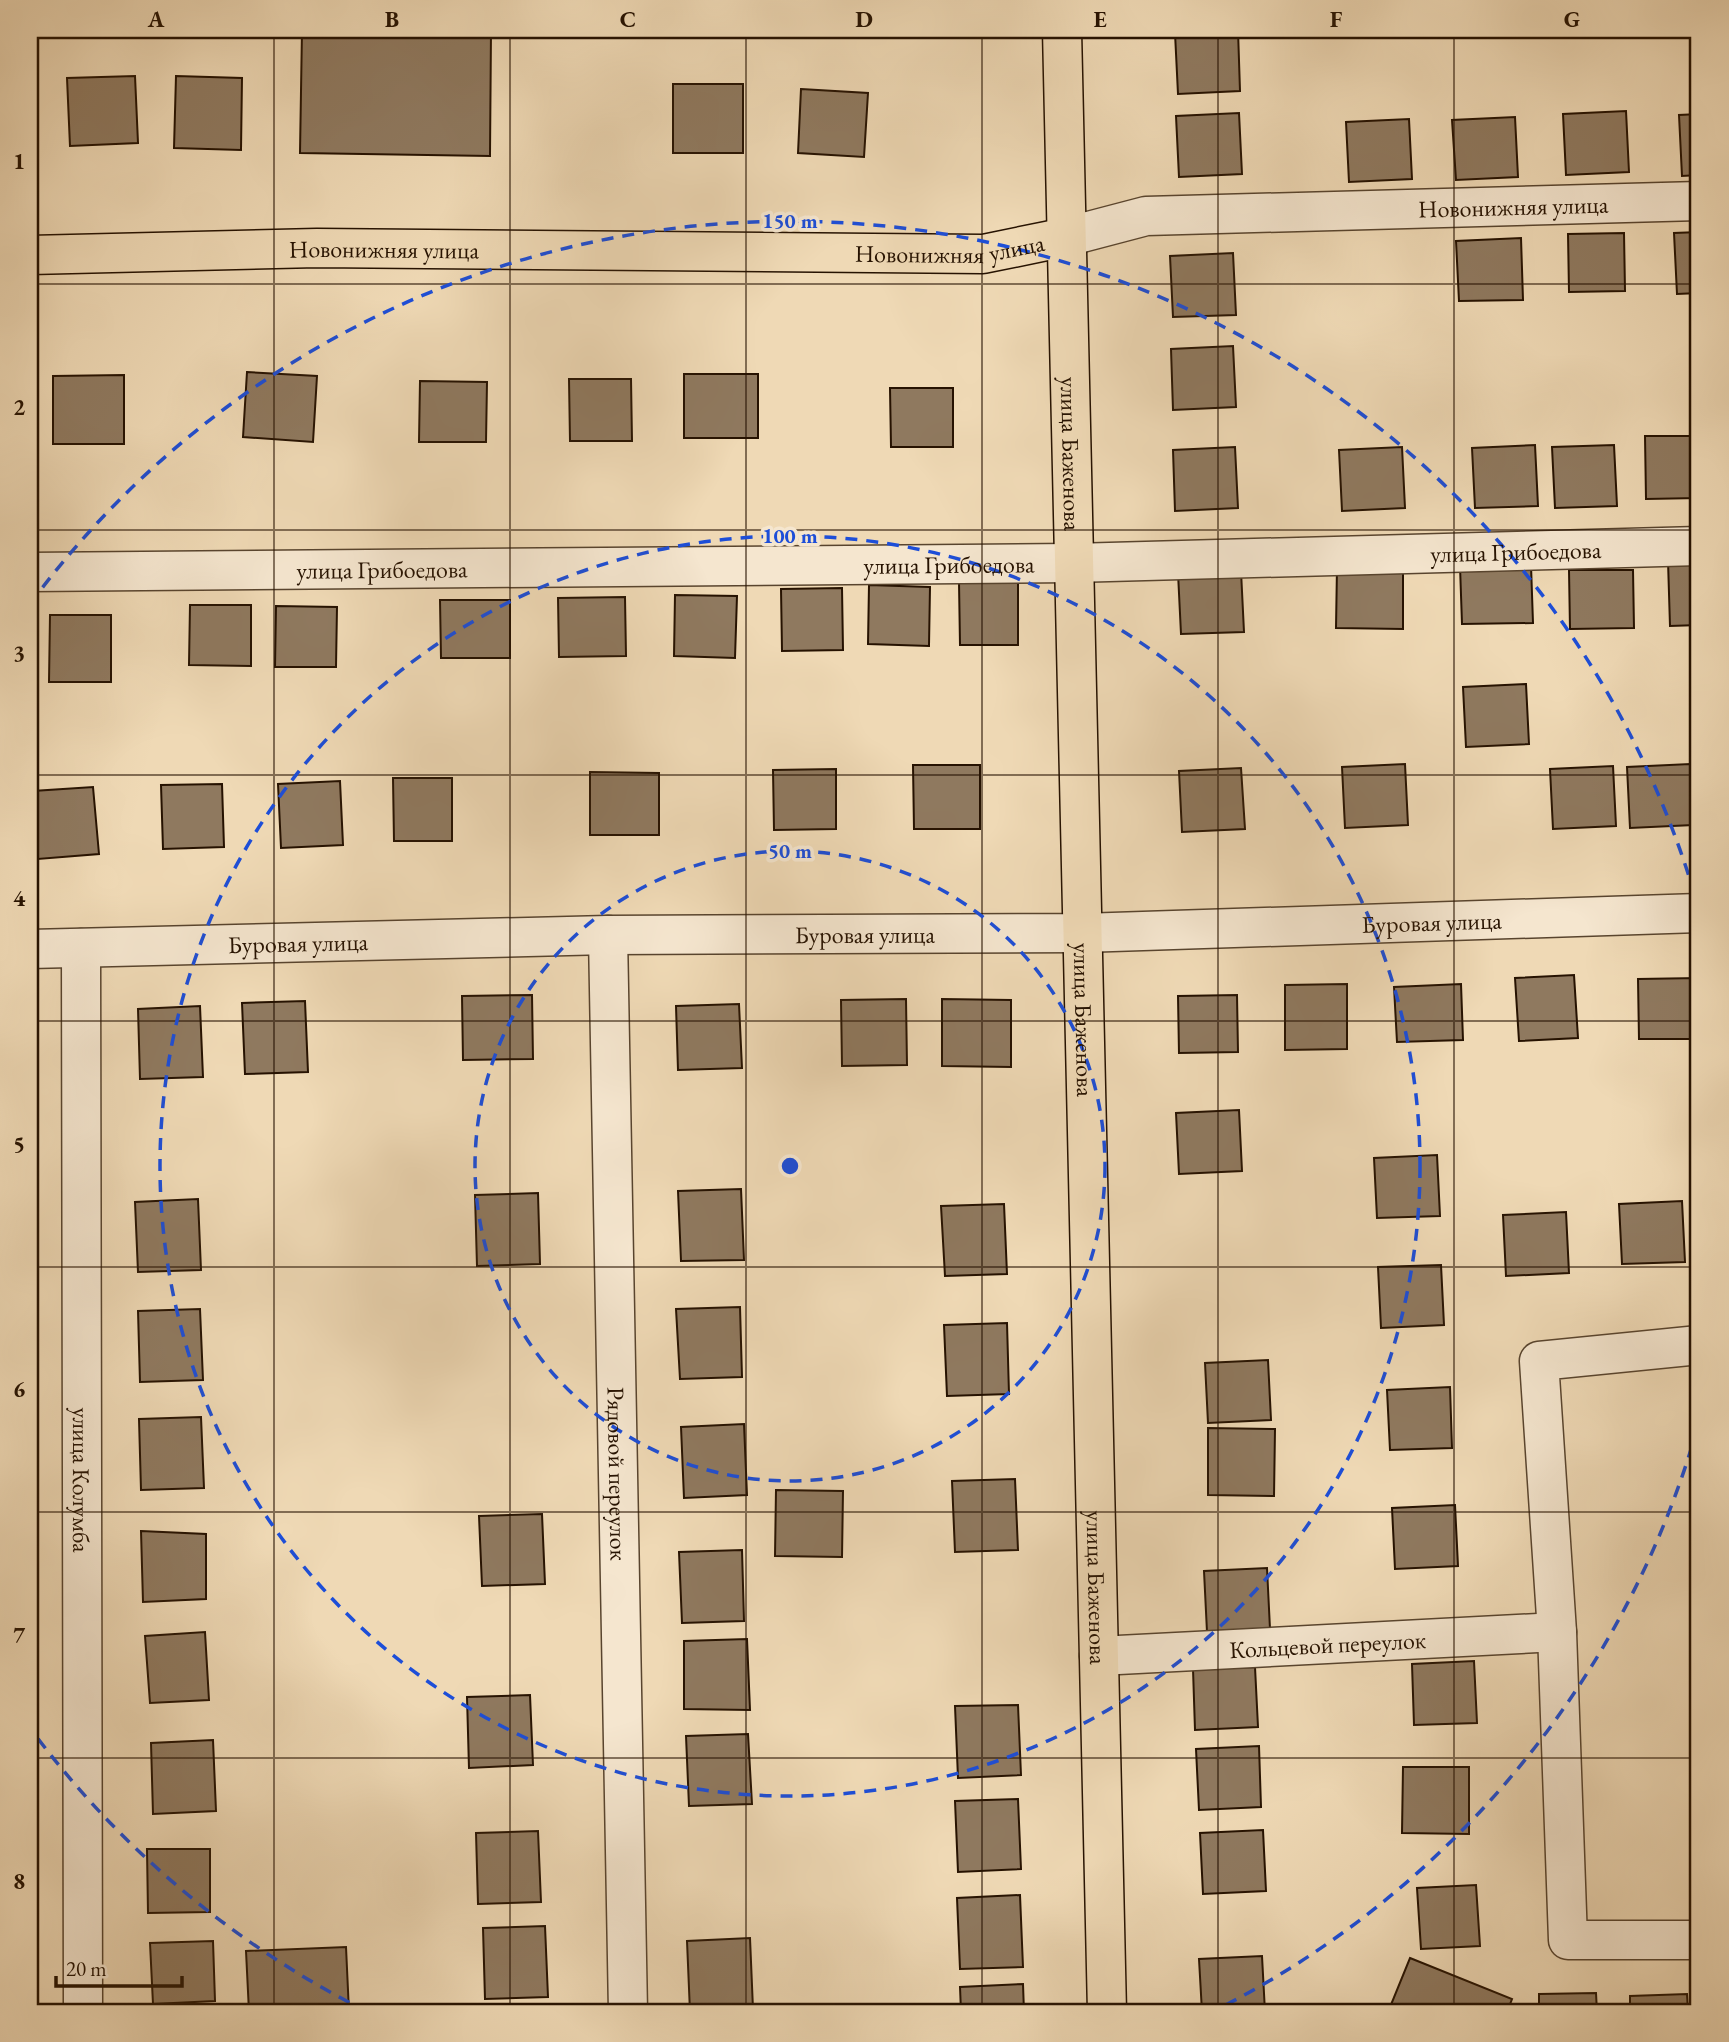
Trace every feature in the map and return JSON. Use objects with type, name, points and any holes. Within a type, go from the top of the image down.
[{"type":"main road","name":"улица Баженова","points":[[1062,30],[1107,2012]]},
{"type":"main road","name":"Новонижняя улица","points":[[30,255],[317,248],[983,254],[1066,237]]},
{"type":"street","name":"Новонижняя улица","points":[[1066,237],[1146,216],[1699,201]]},
{"type":"street","name":"улица Грибоедова","points":[[30,572],[1073,563],[1699,546]]},
{"type":"street","name":"Буровая улица","points":[[30,949],[608,935],[1082,933],[1699,913]]},
{"type":"street","name":"Рядовой переулок","points":[[608,935],[628,2012]]},
{"type":"street","name":"улица Колумба","points":[[81,948],[83,2012]]},
{"type":"street","points":[[1699,1345],[1539,1361],[1557,1632],[1569,1940],[1699,1940]]},
{"type":"street","name":"Кольцевой переулок","points":[[1099,1656],[1557,1632]]},
{"type":"building","points":[[302,30],[491,30],[490,156],[300,153]]},
{"type":"building","points":[[1238,30],[1240,91],[1178,94],[1175,33]]},
{"type":"building","points":[[135,76],[138,143],[70,146],[67,78]]},
{"type":"building","points":[[176,76],[242,78],[241,150],[174,148]]},
{"type":"building","points":[[673,84],[743,84],[743,153],[673,153]]},
{"type":"building","points":[[801,89],[868,93],[864,157],[798,153]]},
{"type":"building","points":[[1626,111],[1629,172],[1566,175],[1563,114]]},
{"type":"building","points":[[1239,113],[1242,174],[1179,177],[1176,116]]},
{"type":"building","points":[[1699,114],[1699,175],[1682,176],[1679,115]]},
{"type":"building","points":[[1515,117],[1518,177],[1456,180],[1452,120]]},
{"type":"building","points":[[1409,119],[1412,179],[1349,182],[1346,122]]},
{"type":"building","points":[[1699,232],[1699,293],[1677,294],[1674,233]]},
{"type":"building","points":[[1624,233],[1625,291],[1569,292],[1568,234]]},
{"type":"building","points":[[1521,238],[1523,300],[1459,301],[1456,241]]},
{"type":"building","points":[[1233,253],[1236,315],[1173,317],[1170,256]]},
{"type":"building","points":[[1233,346],[1236,407],[1173,410],[1171,349]]},
{"type":"building","points":[[247,372],[317,376],[313,442],[243,437]]},
{"type":"building","points":[[684,374],[758,374],[758,438],[684,438]]},
{"type":"building","points":[[124,375],[124,444],[53,444],[53,376]]},
{"type":"building","points":[[569,379],[631,379],[632,441],[570,441]]},
{"type":"building","points":[[420,381],[487,382],[486,442],[419,442]]},
{"type":"building","points":[[890,388],[953,388],[953,447],[891,447]]},
{"type":"building","points":[[1645,436],[1699,436],[1699,498],[1646,499]]},
{"type":"building","points":[[1535,445],[1538,506],[1475,508],[1472,448]]},
{"type":"building","points":[[1614,445],[1617,506],[1555,508],[1552,447]]},
{"type":"building","points":[[1235,447],[1238,508],[1175,511],[1173,450]]},
{"type":"building","points":[[1402,447],[1405,508],[1342,511],[1339,450]]},
{"type":"building","points":[[1699,560],[1699,625],[1670,626],[1668,561]]},
{"type":"building","points":[[1531,565],[1533,623],[1462,624],[1460,566]]},
{"type":"building","points":[[1337,567],[1403,568],[1403,629],[1336,628]]},
{"type":"building","points":[[1569,570],[1633,570],[1634,628],[1570,629]]},
{"type":"building","points":[[1241,571],[1244,632],[1181,634],[1178,573]]},
{"type":"building","points":[[1018,581],[1018,645],[960,645],[959,582]]},
{"type":"building","points":[[869,585],[930,587],[929,646],[868,644]]},
{"type":"building","points":[[842,588],[843,650],[782,651],[781,589]]},
{"type":"building","points":[[675,595],[737,596],[735,658],[674,656]]},
{"type":"building","points":[[625,597],[626,656],[559,657],[558,598]]},
{"type":"building","points":[[440,600],[510,600],[510,658],[441,658]]},
{"type":"building","points":[[190,605],[251,605],[251,666],[189,665]]},
{"type":"building","points":[[276,606],[337,607],[336,667],[275,667]]},
{"type":"building","points":[[50,615],[111,615],[111,682],[49,682]]},
{"type":"building","points":[[1526,684],[1529,744],[1466,747],[1463,687]]},
{"type":"building","points":[[1405,764],[1408,825],[1345,828],[1342,767]]},
{"type":"building","points":[[1690,764],[1693,825],[1630,828],[1627,767]]},
{"type":"building","points":[[913,765],[980,765],[980,829],[914,829]]},
{"type":"building","points":[[1613,766],[1616,826],[1553,829],[1550,769]]},
{"type":"building","points":[[1241,768],[1245,829],[1182,832],[1179,771]]},
{"type":"building","points":[[836,769],[836,829],[774,830],[773,770]]},
{"type":"building","points":[[590,772],[659,773],[659,835],[590,835]]},
{"type":"building","points":[[393,778],[452,778],[452,841],[394,841]]},
{"type":"building","points":[[340,781],[343,845],[281,848],[278,784]]},
{"type":"building","points":[[222,784],[224,847],[163,849],[161,785]]},
{"type":"building","points":[[93,787],[99,854],[38,859],[33,791]]},
{"type":"building","points":[[1574,975],[1578,1038],[1519,1041],[1515,978]]},
{"type":"building","points":[[1699,978],[1699,1039],[1639,1039],[1638,979]]},
{"type":"building","points":[[1347,984],[1347,1049],[1285,1050],[1285,985]]},
{"type":"building","points":[[1461,984],[1463,1040],[1397,1042],[1394,987]]},
{"type":"building","points":[[532,995],[533,1059],[463,1060],[462,996]]},
{"type":"building","points":[[1237,995],[1238,1052],[1179,1053],[1178,996]]},
{"type":"building","points":[[906,999],[907,1065],[842,1066],[841,1000]]},
{"type":"building","points":[[942,999],[1011,1000],[1011,1067],[942,1066]]},
{"type":"building","points":[[305,1001],[308,1072],[245,1074],[242,1003]]},
{"type":"building","points":[[739,1004],[742,1068],[678,1070],[676,1006]]},
{"type":"building","points":[[200,1006],[203,1077],[140,1079],[138,1009]]},
{"type":"building","points":[[1239,1110],[1242,1171],[1179,1174],[1176,1113]]},
{"type":"building","points":[[1437,1155],[1440,1216],[1377,1218],[1374,1158]]},
{"type":"building","points":[[741,1189],[744,1260],[681,1261],[678,1191]]},
{"type":"building","points":[[538,1193],[540,1264],[477,1266],[475,1195]]},
{"type":"building","points":[[198,1199],[201,1270],[138,1272],[135,1202]]},
{"type":"building","points":[[1682,1201],[1685,1262],[1622,1264],[1619,1204]]},
{"type":"building","points":[[1004,1204],[1007,1274],[945,1276],[941,1206]]},
{"type":"building","points":[[1566,1212],[1569,1273],[1506,1276],[1503,1215]]},
{"type":"building","points":[[1441,1265],[1444,1325],[1381,1328],[1378,1267]]},
{"type":"building","points":[[740,1307],[742,1377],[680,1379],[676,1309]]},
{"type":"building","points":[[200,1309],[203,1380],[140,1382],[138,1311]]},
{"type":"building","points":[[1007,1323],[1009,1394],[947,1396],[944,1325]]},
{"type":"building","points":[[1268,1360],[1271,1420],[1208,1423],[1205,1363]]},
{"type":"building","points":[[1450,1387],[1452,1448],[1390,1450],[1387,1390]]},
{"type":"building","points":[[201,1417],[204,1488],[141,1490],[139,1419]]},
{"type":"building","points":[[744,1424],[747,1495],[684,1498],[681,1427]]},
{"type":"building","points":[[1208,1428],[1275,1429],[1274,1496],[1208,1495]]},
{"type":"building","points":[[1015,1479],[1018,1550],[955,1552],[952,1481]]},
{"type":"building","points":[[776,1490],[843,1491],[842,1557],[775,1556]]},
{"type":"building","points":[[1455,1505],[1458,1566],[1395,1569],[1392,1508]]},
{"type":"building","points":[[542,1514],[545,1584],[482,1586],[479,1516]]},
{"type":"building","points":[[141,1531],[206,1534],[206,1599],[143,1602]]},
{"type":"building","points":[[742,1550],[744,1621],[682,1623],[679,1552]]},
{"type":"building","points":[[1267,1568],[1270,1629],[1207,1632],[1204,1571]]},
{"type":"building","points":[[205,1632],[209,1700],[150,1703],[145,1636]]},
{"type":"building","points":[[747,1639],[750,1710],[684,1709],[684,1641]]},
{"type":"building","points":[[1474,1661],[1477,1723],[1414,1725],[1412,1664]]},
{"type":"building","points":[[1255,1667],[1258,1727],[1195,1730],[1193,1669]]},
{"type":"building","points":[[530,1695],[533,1765],[469,1768],[467,1697]]},
{"type":"building","points":[[1018,1705],[1021,1775],[958,1778],[955,1706]]},
{"type":"building","points":[[748,1734],[752,1804],[689,1806],[686,1736]]},
{"type":"building","points":[[213,1740],[216,1811],[153,1814],[151,1743]]},
{"type":"building","points":[[1259,1746],[1261,1807],[1199,1810],[1196,1749]]},
{"type":"building","points":[[1403,1767],[1469,1767],[1469,1834],[1402,1833]]},
{"type":"building","points":[[1018,1799],[1021,1869],[958,1872],[955,1801]]},
{"type":"building","points":[[1263,1830],[1266,1891],[1203,1894],[1200,1833]]},
{"type":"building","points":[[538,1831],[541,1902],[478,1904],[476,1833]]},
{"type":"building","points":[[147,1849],[210,1849],[210,1912],[148,1913]]},
{"type":"building","points":[[1476,1885],[1480,1946],[1421,1949],[1417,1888]]},
{"type":"building","points":[[1020,1895],[1023,1967],[960,1969],[957,1898]]},
{"type":"building","points":[[545,1926],[548,1997],[485,1999],[483,1928]]},
{"type":"building","points":[[750,1938],[753,2009],[690,2012],[687,1941]]},
{"type":"building","points":[[213,1941],[215,2001],[153,2004],[150,1943]]},
{"type":"building","points":[[346,1947],[349,2012],[249,2012],[246,1951]]},
{"type":"building","points":[[1262,1956],[1265,2012],[1202,2012],[1199,1959]]},
{"type":"building","points":[[1410,1958],[1512,1999],[1507,2012],[1388,2012]]},
{"type":"building","points":[[1023,1984],[1024,2012],[961,2012],[960,1987]]},
{"type":"building","points":[[1596,1993],[1597,2012],[1539,2012],[1539,1994]]},
{"type":"building","points":[[1687,1994],[1688,2012],[1630,2012],[1630,1996]]}]
